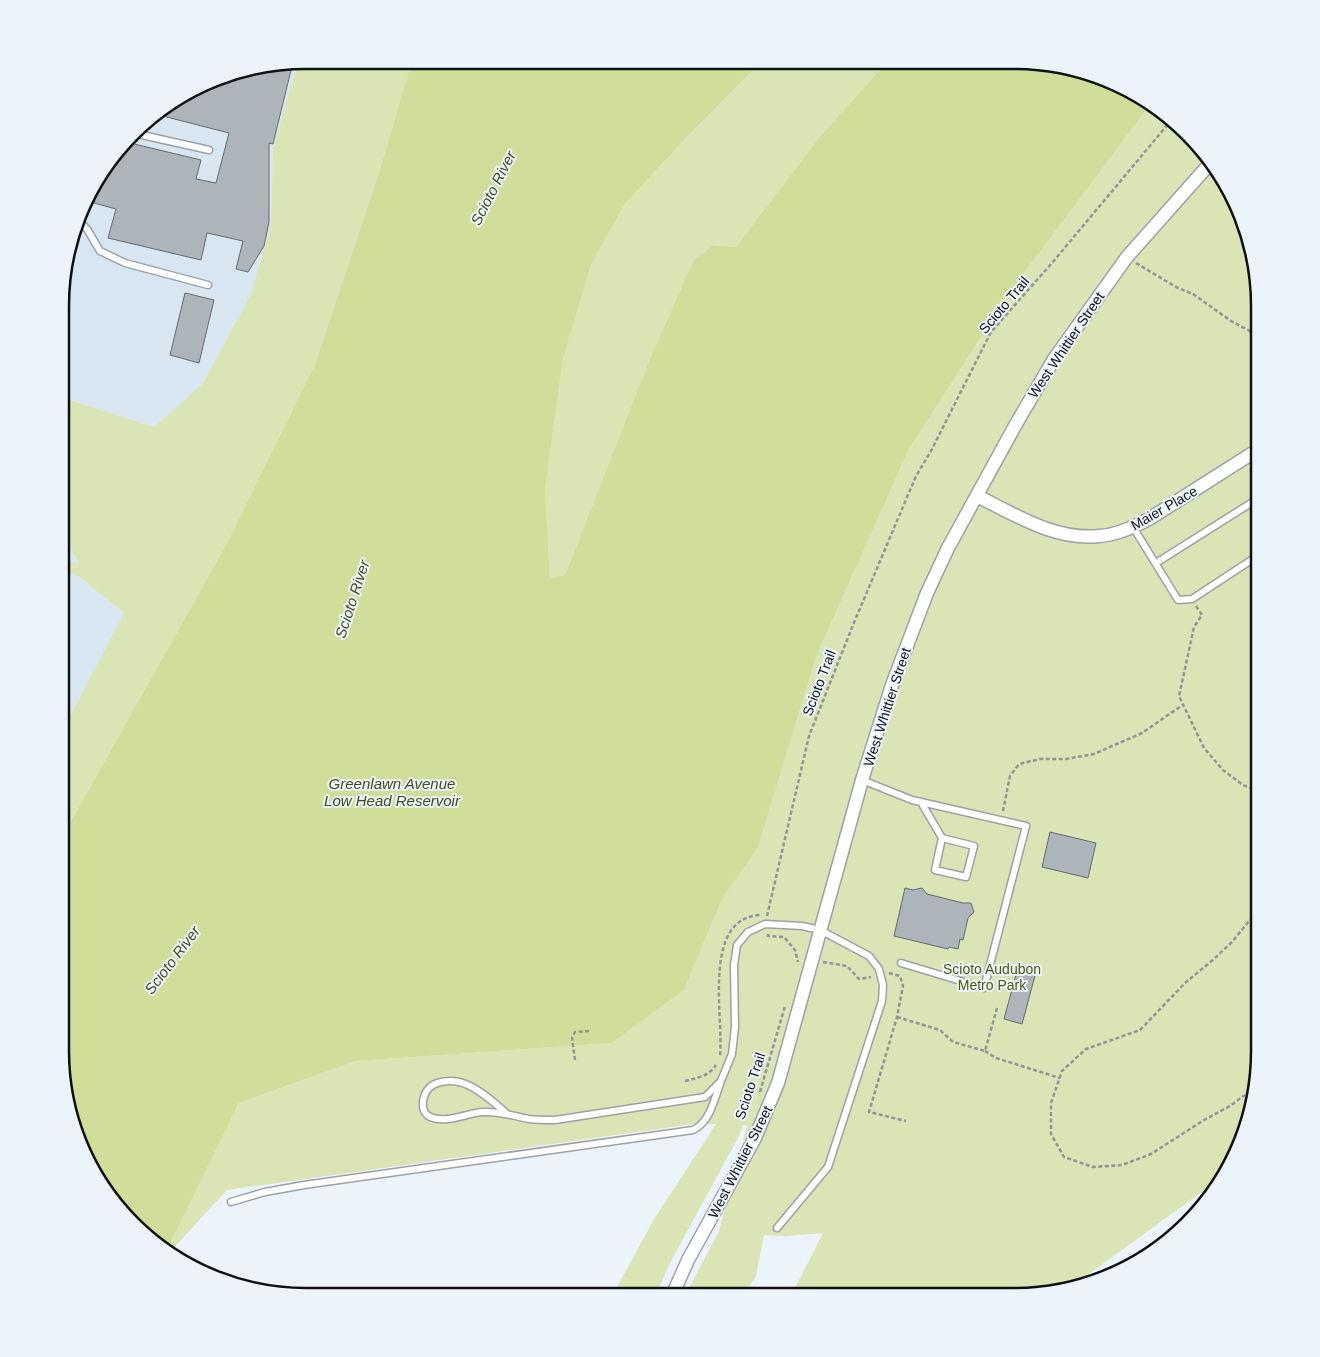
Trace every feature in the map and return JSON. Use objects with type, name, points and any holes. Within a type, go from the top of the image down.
[{"type":"street","name":"West Whittier Street","points":[[676,1288],[688,1260],[741,1165],[778,1083],[862,780],[892,685],[924,601],[948,548],[1054,359],[1127,257],[1206,167]]},
{"type":"street","name":"Maier Place","points":[[977,496],[1046,529],[1067,534],[1099,536],[1133,527],[1150,519],[1251,455]]},
{"type":"lane","points":[[141,135],[209,150]]},
{"type":"lane","points":[[83,224],[100,251],[125,263],[208,285]]},
{"type":"lane","points":[[1156,563],[1251,504]]},
{"type":"lane","points":[[1133,527],[1178,600],[1192,599],[1251,561]]},
{"type":"lane","points":[[862,780],[921,802],[1026,826],[984,988],[901,963]]},
{"type":"lane","points":[[921,802],[942,838],[935,870],[966,877],[974,846],[942,838]]},
{"type":"lane","points":[[231,1202],[265,1192],[304,1185],[693,1130],[700,1127],[705,1121],[732,1054],[735,1026],[734,966],[737,945],[748,932],[765,924],[802,926],[820,930],[869,956],[880,969],[883,985],[882,1001],[828,1167],[777,1228]]},
{"type":"lane","points":[[507,1114],[494,1102],[460,1082],[448,1081],[431,1087],[423,1100],[423,1109],[432,1118],[446,1119],[480,1112],[507,1114],[530,1119],[556,1120],[705,1097],[721,1081]]},
{"type":"path","name":"Scioto Trail","points":[[765,924],[810,736],[853,625],[916,476],[931,451],[990,332],[1052,263],[1168,125]]},
{"type":"path","points":[[1127,257],[1176,287],[1193,294],[1231,321],[1251,331]]},
{"type":"path","points":[[1192,599],[1202,615],[1194,627],[1179,696],[1204,748],[1222,770],[1243,785],[1251,788]]},
{"type":"path","points":[[1002,820],[1010,776],[1019,764],[1040,759],[1066,759],[1094,754],[1142,733],[1184,704]]},
{"type":"path","points":[[684,1081],[702,1077],[712,1071],[720,1059],[719,984],[720,964],[724,946],[732,931],[740,922],[755,915],[768,914]]},
{"type":"path","points":[[1248,1093],[1230,1106],[1204,1120],[1151,1154],[1122,1165],[1093,1167],[1064,1156],[1051,1134],[1051,1103],[1062,1071],[1086,1049],[1140,1030],[1185,982],[1232,942],[1251,919]]},
{"type":"path","points":[[765,924],[768,936],[784,937],[795,950],[798,963]]},
{"type":"path","name":"Scioto Trail","points":[[759,1093],[787,1000]]},
{"type":"path","points":[[986,1051],[997,1008]]},
{"type":"path","points":[[897,1017],[940,1030],[953,1042],[986,1051],[996,1058],[1060,1078]]},
{"type":"path","points":[[575,1060],[572,1038],[576,1032],[589,1031]]},
{"type":"shaded area","points":[[296,69],[273,148],[271,225],[251,294],[203,383],[154,427],[69,400],[69,290],[73,259],[81,229],[100,187],[118,161],[149,127],[161,118],[187,100],[229,81],[259,73]]},
{"type":"shaded area","points":[[69,546],[79,565],[69,562]]},
{"type":"shaded area","points":[[69,574],[78,576],[124,613],[69,718]]},
{"type":"green space","points":[[296,69],[409,69],[380,169],[315,364],[226,545],[69,825],[69,718],[124,613],[78,576],[69,574],[69,562],[79,564],[69,546],[69,400],[154,427],[203,383],[251,294],[271,225],[273,148]]},
{"type":"green space","points":[[754,69],[881,69],[817,140],[736,247],[713,245],[693,261],[649,361],[565,575],[550,578],[545,490],[563,359],[591,265],[625,204],[686,138]]},
{"type":"green space","name":"Scioto Audubon Metro Park","points":[[1147,109],[1171,127],[1193,149],[1220,187],[1239,229],[1247,259],[1251,290],[1251,1067],[1247,1098],[1239,1128],[1220,1170],[1208,1188],[1083,1278],[1061,1284],[1030,1288],[795,1288],[823,1233],[785,1236],[764,1235],[756,1276],[748,1288],[689,1288],[719,1231],[747,1126],[743,1125],[739,1136],[671,1261],[659,1288],[616,1288],[656,1216],[716,1124],[694,1124],[227,1190],[174,1248],[169,1245],[239,1103],[356,1061],[612,1043],[684,990],[722,899],[758,846],[816,657],[909,449],[1014,286]]},
{"type":"water","name":"Greenlawn Avenue Low Head Reservoir","points":[[409,69],[754,69],[686,138],[625,204],[591,265],[563,359],[545,490],[550,578],[565,575],[649,361],[693,261],[713,245],[736,247],[817,140],[881,69],[1030,69],[1061,73],[1091,81],[1133,100],[1147,109],[1014,286],[909,449],[816,657],[758,847],[722,899],[684,990],[612,1043],[356,1061],[239,1103],[169,1245],[149,1230],[127,1208],[100,1170],[81,1128],[73,1098],[69,1067],[69,825],[226,545],[315,364],[380,169]]},
{"type":"building","points":[[291,69],[273,144],[269,143],[269,222],[264,246],[248,272],[236,269],[243,241],[207,233],[201,260],[108,238],[116,209],[94,203],[96,196],[118,161],[132,144],[201,160],[196,179],[216,183],[229,133],[164,116],[187,100],[229,81],[259,73]]},
{"type":"building","points":[[185,293],[214,300],[199,363],[170,355]]},
{"type":"building","points":[[1050,832],[1096,843],[1088,878],[1042,867]]},
{"type":"building","points":[[905,888],[913,890],[922,888],[927,894],[963,903],[971,903],[974,912],[968,918],[963,940],[960,939],[958,949],[949,947],[948,949],[894,936]]},
{"type":"building","points":[[1018,967],[1036,972],[1022,1024],[1004,1019]]},
{"type":"water label","name":"Scioto River","points":[[493,188]]},
{"type":"water label","name":"Scioto River","points":[[352,599]]},
{"type":"water label","name":"Scioto River","points":[[172,960]]}]
